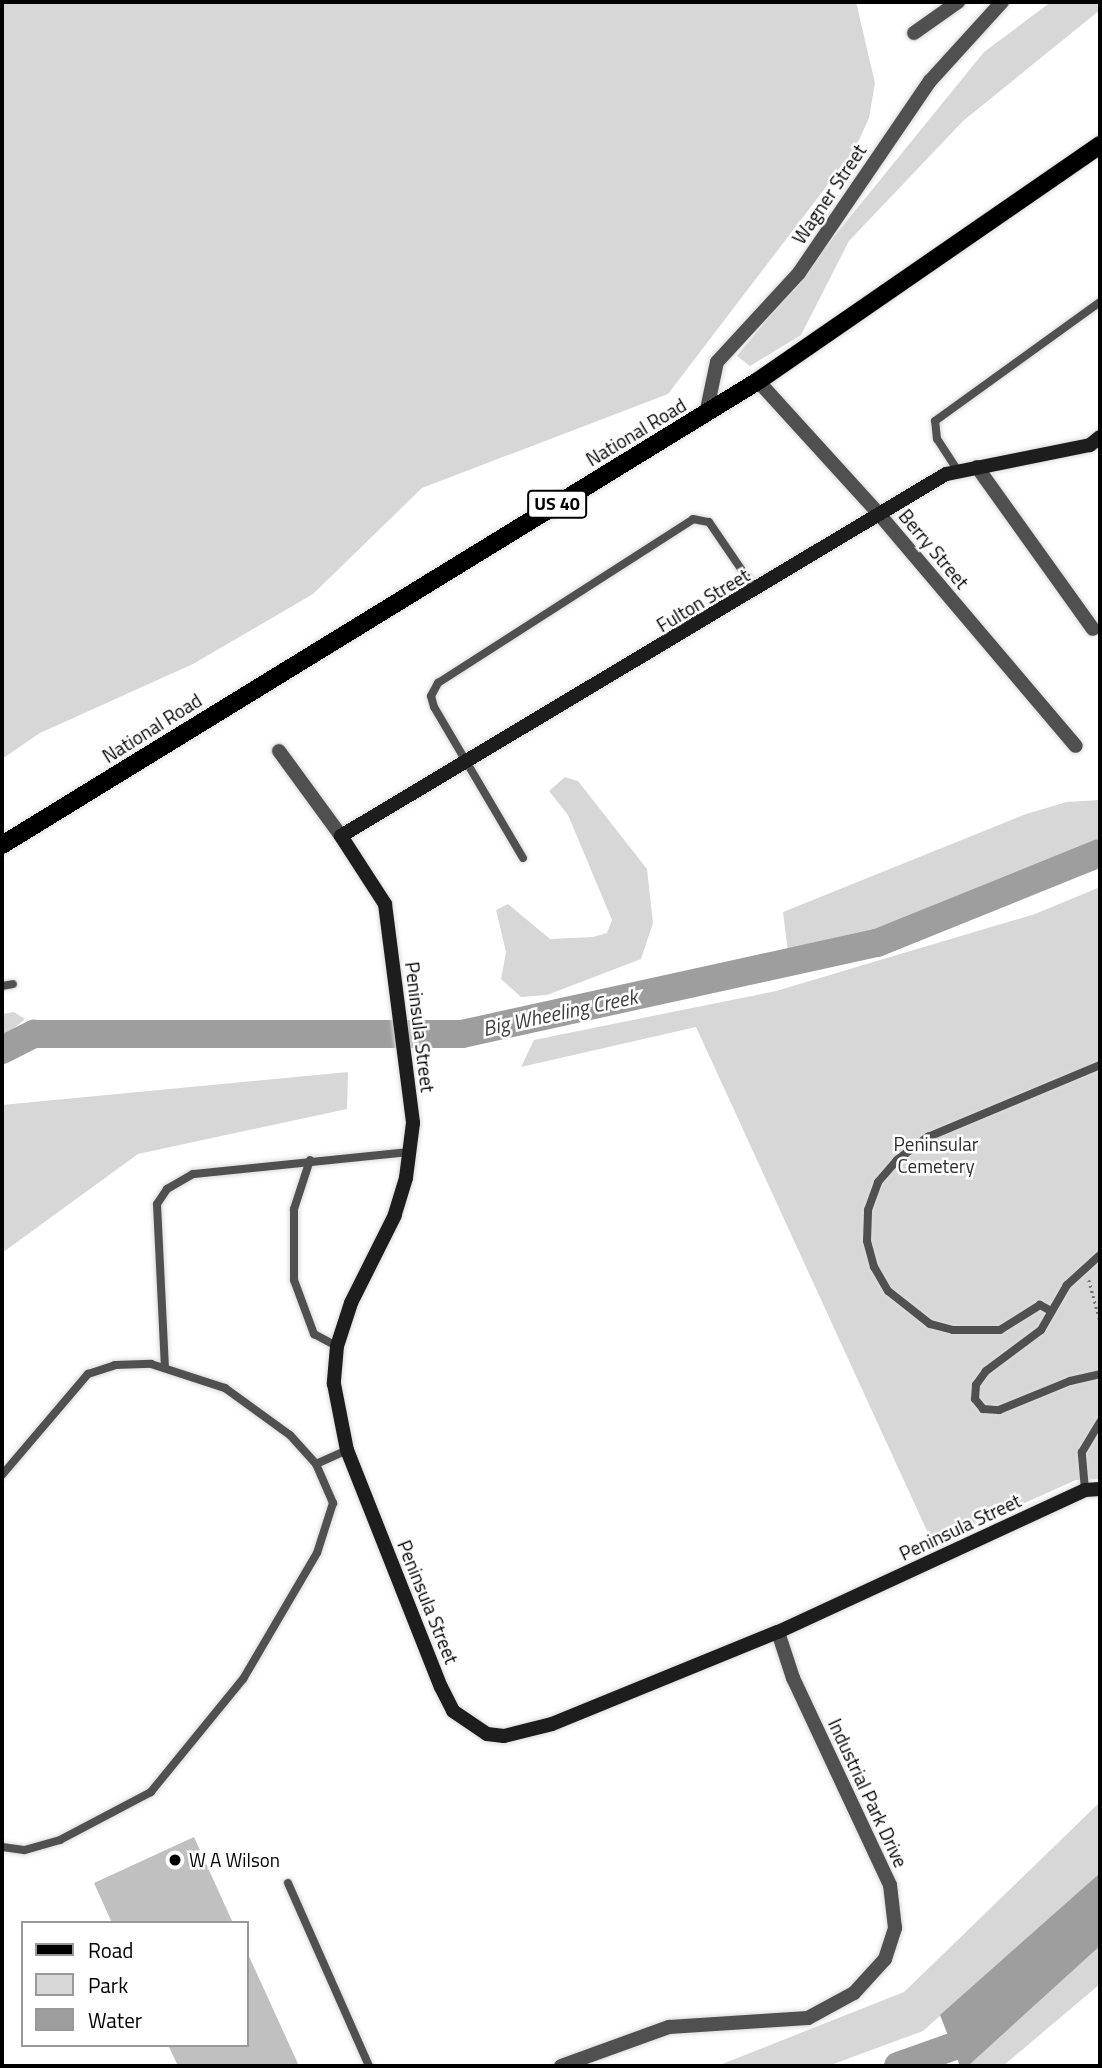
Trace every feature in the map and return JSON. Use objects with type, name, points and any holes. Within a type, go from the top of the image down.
[{"type":"main road","name":"National Road","points":[[2,845],[758,381],[1100,145]]},
{"type":"street","points":[[914,33],[958,2]]},
{"type":"street","name":"Wagner Street","points":[[706,414],[716,362],[799,273],[930,81],[1002,2]]},
{"type":"street","name":"Berry Street","points":[[758,381],[879,514],[1076,746]]},
{"type":"street","name":"Fulton Street","points":[[341,836],[756,591],[946,474],[1090,445],[1100,438]]},
{"type":"street","points":[[977,467],[1093,629]]},
{"type":"street","points":[[279,751],[341,836]]},
{"type":"street","name":"Peninsula Street","points":[[341,836],[385,904],[413,1123],[410,1152],[395,1216],[351,1303],[337,1346],[334,1384],[347,1450],[453,1712],[487,1734],[504,1736],[552,1724],[778,1632],[1093,1490]]},
{"type":"street","name":"Industrial Park Drive","points":[[561,2066],[669,2027],[808,2018],[854,1993],[885,1959],[895,1928],[890,1885],[793,1678],[778,1632]]},
{"type":"lane","points":[[958,471],[937,439],[935,421],[1100,302]]},
{"type":"lane","points":[[523,858],[434,707],[430,696],[438,683],[693,519],[709,522],[756,591]]},
{"type":"lane","points":[[2,986],[13,984]]},
{"type":"lane","points":[[1051,1311],[1040,1305],[1000,1330],[953,1331],[930,1324],[888,1291],[874,1267],[867,1241],[868,1210],[878,1182],[897,1160],[928,1137],[1100,1065]]},
{"type":"lane","points":[[165,1368],[159,1198],[193,1174],[310,1160],[410,1152]]},
{"type":"lane","points":[[310,1160],[294,1209],[294,1280],[314,1334],[337,1346]]},
{"type":"lane","points":[[1100,1255],[1086,1266],[1051,1311],[1041,1330],[986,1371],[976,1385],[975,1399],[983,1409],[999,1410],[1070,1381],[1100,1374]]},
{"type":"lane","points":[[2,1475],[88,1374],[115,1365],[165,1368],[225,1388],[290,1435],[316,1464],[333,1503],[317,1553],[243,1679],[177,1763],[151,1791],[60,1840],[24,1850],[2,1847]]},
{"type":"lane","points":[[1093,1490],[1082,1452],[1100,1422]]},
{"type":"lane","points":[[316,1464],[347,1450]]},
{"type":"lane","points":[[288,1883],[369,2066]]},
{"type":"path","points":[[1086,1266],[1100,1321]]},
{"type":"green space","points":[[2,2],[856,2],[875,83],[869,118],[855,149],[668,394],[422,488],[313,594],[193,664],[40,733],[2,759]]},
{"type":"green space","points":[[1051,2],[1100,2],[1100,10],[963,121],[849,241],[801,335],[750,366],[737,356],[984,52]]},
{"type":"green space","points":[[565,777],[578,781],[647,869],[653,923],[641,959],[547,995],[521,997],[501,979],[506,952],[496,910],[508,904],[550,939],[593,937],[607,933],[612,920],[568,815],[549,791]]},
{"type":"green space","points":[[1100,800],[1100,838],[912,921],[788,952],[783,912],[1026,814],[1067,802]]},
{"type":"green space","name":"Peninsular Cemetery","points":[[1100,887],[1100,1479],[1076,1480],[933,1544],[696,1027],[521,1067],[534,1040],[776,991],[1035,914]]},
{"type":"green space","points":[[14,1012],[25,1019],[2,1038],[2,1014]]},
{"type":"green space","points":[[348,1072],[347,1109],[138,1154],[2,1253],[2,1105]]},
{"type":"green space","points":[[1100,1802],[1100,1873],[923,2031],[828,2066],[717,2066],[904,1992]]},
{"type":"green space","points":[[1100,1946],[1100,1984],[1003,2066],[968,2066]]},
{"type":"water","points":[[1100,1873],[1100,1946],[968,2066],[960,2066],[940,2015]]},
{"type":"building","name":"W A Wilson","points":[[194,1837],[232,1921],[111,1921],[94,1883]]},
{"type":"building","points":[[248,1954],[299,2066],[178,2066],[169,2047],[248,2047]]},
{"type":"waterway","name":"Big Wheeling Creek","points":[[2,1050],[34,1034],[462,1034],[877,943],[1100,853]]},
{"type":"waterway","name":"Big Wheeling Creek","points":[[898,2066],[963,2043],[983,2026]]},
{"type":"place","name":"W A Wilson","points":[[175,1860]]}]
